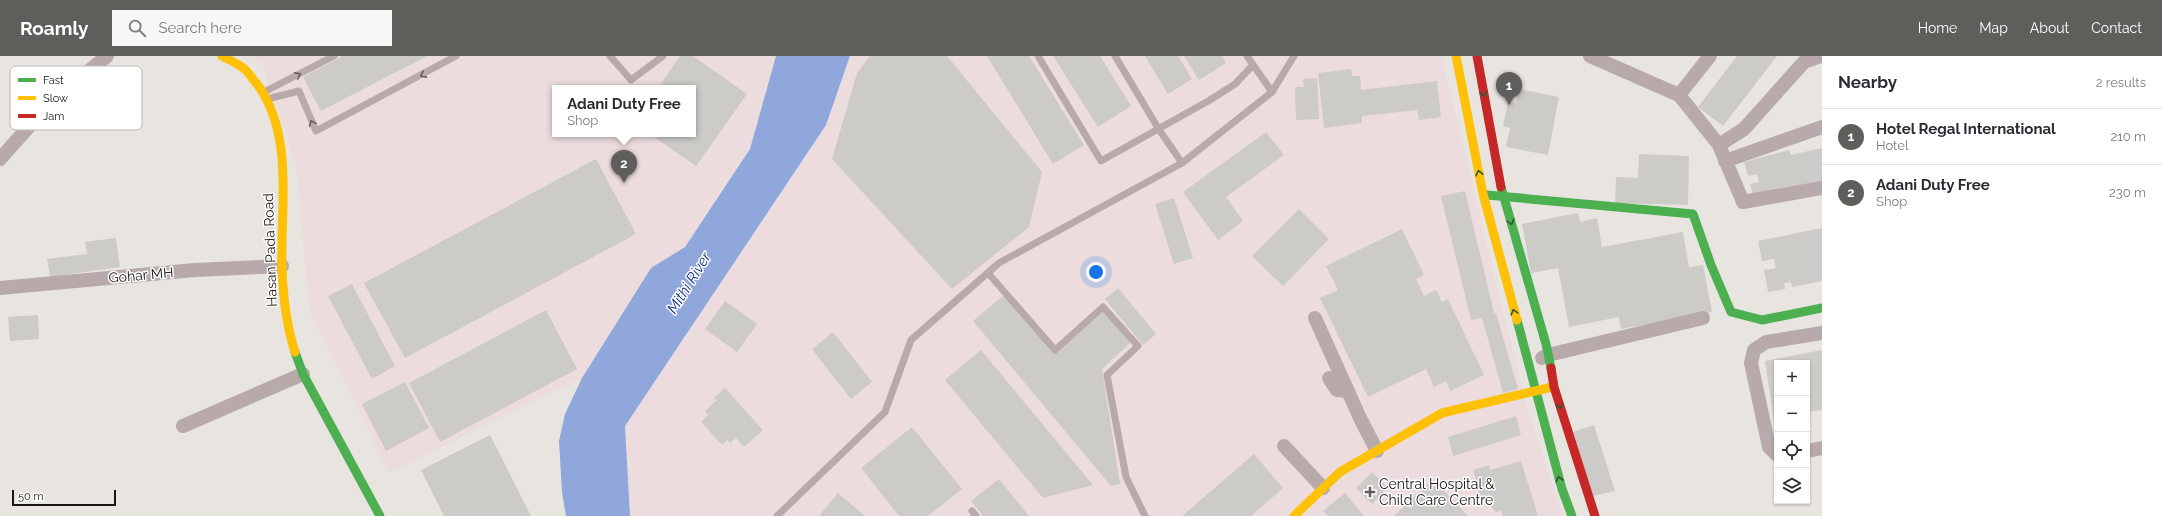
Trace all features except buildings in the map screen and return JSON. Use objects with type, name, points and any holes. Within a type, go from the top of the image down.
[{"type":"street","points":[[94,66],[107,56]]},
{"type":"street","name":"Hasan Pada Road","points":[[222,56],[245,68],[265,96],[281,147],[283,295],[293,349],[303,374],[380,516]]},
{"type":"street","points":[[1456,56],[1484,194],[1562,489],[1572,516]]},
{"type":"street","points":[[1477,56],[1503,195],[1547,349],[1554,387],[1595,516]]},
{"type":"street","points":[[1590,56],[1679,95],[1719,145],[1743,202],[1822,188]]},
{"type":"street","points":[[1679,95],[1710,56]]},
{"type":"street","points":[[1719,145],[1744,129],[1804,62],[1821,56]]},
{"type":"street","points":[[1726,161],[1822,128]]},
{"type":"street","points":[[0,159],[26,130]]},
{"type":"street","points":[[1484,194],[1694,214],[1711,265],[1731,312],[1762,320],[1822,308]]},
{"type":"street","name":"Gohar MH","points":[[0,288],[195,270],[282,266]]},
{"type":"street","points":[[1315,318],[1377,451]]},
{"type":"street","points":[[1530,367],[1547,349],[1703,318]]},
{"type":"street","points":[[1762,320],[1766,342]]},
{"type":"street","points":[[1774,452],[1768,447],[1750,363],[1754,350],[1766,342],[1822,332]]},
{"type":"street","points":[[183,426],[303,374]]},
{"type":"street","points":[[1329,378],[1336,390],[1348,391]]},
{"type":"street","points":[[1294,516],[1340,472],[1442,413],[1554,387]]},
{"type":"street","points":[[1284,446],[1323,488]]},
{"type":"street","points":[[1810,450],[1822,448]]},
{"type":"lane","points":[[265,96],[334,56]]},
{"type":"lane","points":[[265,96],[299,91],[316,132],[456,56]]},
{"type":"lane","points":[[610,56],[631,80],[663,56]]},
{"type":"lane","points":[[1038,56],[1101,161],[1158,128],[1183,117],[1210,100],[1235,84],[1253,65]]},
{"type":"lane","points":[[1115,56],[1158,128],[1182,163]]},
{"type":"lane","points":[[1247,56],[1272,92]]},
{"type":"lane","points":[[777,516],[885,412],[911,340],[999,263],[1182,163],[1272,92],[1294,56]]},
{"type":"lane","points":[[988,273],[1055,350],[1104,307],[1138,346],[1107,375],[1126,476],[1145,516]]},
{"type":"shaded area","points":[[252,56],[776,56],[750,149],[685,247],[651,268],[582,378],[389,473],[309,309],[296,166],[263,66]]},
{"type":"shaded area","points":[[850,56],[1441,56],[1527,408],[1563,516],[630,516],[625,426],[826,125]]},
{"type":"water","name":"Mithi River","points":[[776,56],[850,56],[826,125],[625,426],[630,516],[566,516],[562,492],[559,441],[565,414],[582,378],[651,268],[685,247],[750,149]]},
{"type":"traffic: fast","points":[[1501,187],[1546,344],[1551,368]]},
{"type":"traffic: fast","points":[[1487,195],[1693,214],[1711,265],[1731,312],[1762,320],[1822,308]]},
{"type":"traffic: fast","points":[[1517,320],[1562,489],[1572,516]]},
{"type":"traffic: fast","points":[[295,352],[303,374],[380,516]]},
{"type":"traffic: slow","points":[[222,56],[245,70],[257,84],[269,104],[277,126],[283,173],[283,289],[287,321],[295,352]]},
{"type":"traffic: slow","points":[[1456,56],[1483,194],[1517,320]]},
{"type":"traffic: slow","points":[[1294,516],[1340,472],[1442,413],[1552,387]]},
{"type":"traffic: jam","points":[[1477,56],[1501,187]]},
{"type":"traffic: jam","points":[[1551,368],[1554,387],[1595,516]]},
{"type":"place","name":"Hotel Regal International","points":[[1509,105]]},
{"type":"place","name":"Adani Duty Free","points":[[624,183]]},
{"type":"place","name":"Central Hospital & Child Care Centre","points":[[1370,492]]}]
